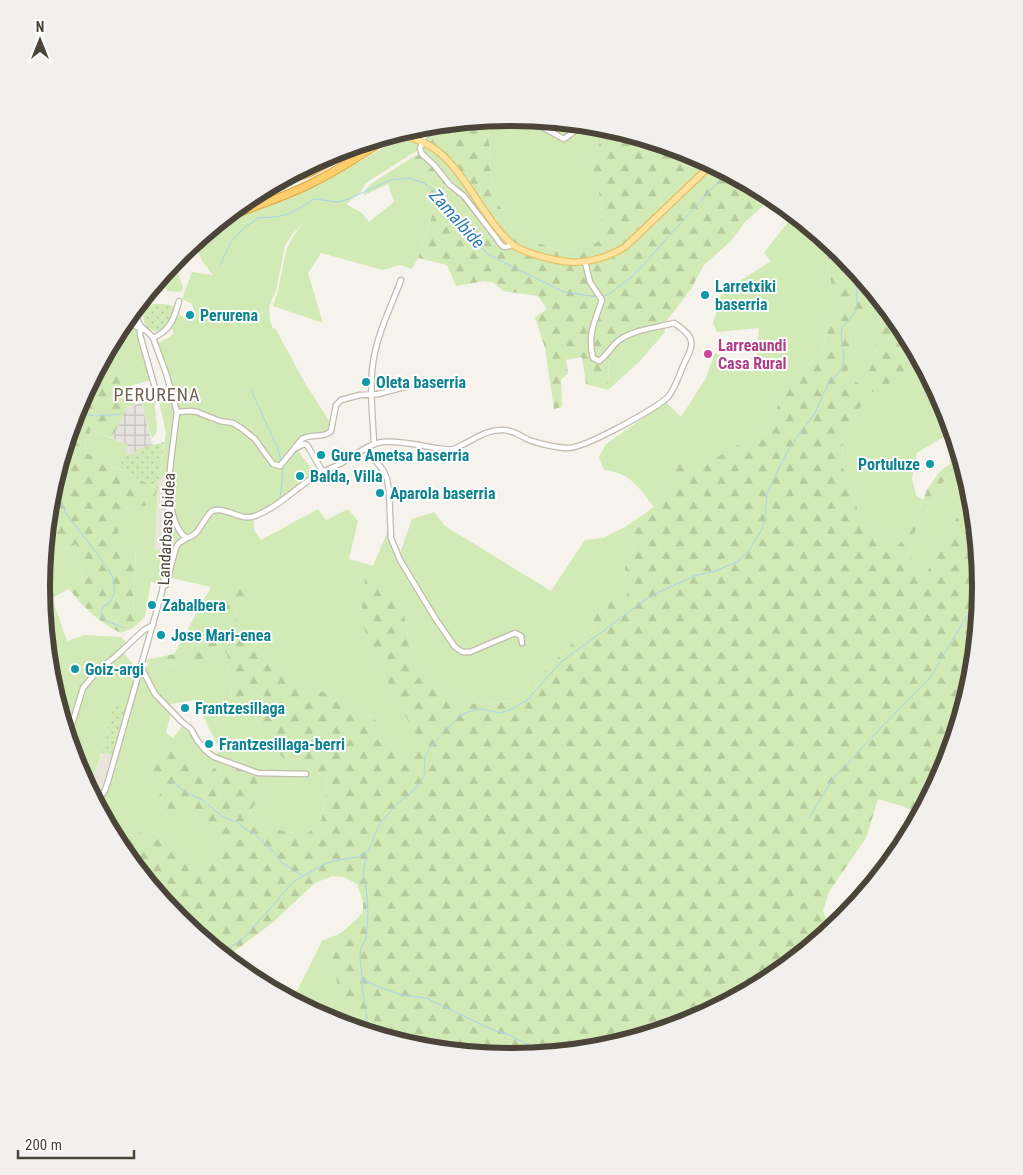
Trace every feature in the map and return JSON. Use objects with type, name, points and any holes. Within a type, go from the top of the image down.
[{"type":"highway","points":[[249,209],[315,181],[371,148]]},
{"type":"main road","points":[[410,138],[421,140],[445,156],[502,235],[512,244],[549,259],[565,262],[585,262],[610,256],[632,241],[706,169]]},
{"type":"street","points":[[543,127],[564,140],[576,131]]},
{"type":"street","points":[[422,143],[420,149],[422,154],[434,165],[450,185],[464,196],[500,244],[503,247],[512,244]]},
{"type":"street","points":[[162,592],[179,543],[198,531],[212,511],[219,510],[253,518],[282,501],[315,476],[374,444],[395,442],[454,449],[492,431],[508,430],[528,440],[573,448],[628,423],[668,396],[692,347],[688,334],[674,323],[643,330],[625,337],[616,343],[600,361],[593,358],[590,342],[591,332],[602,300],[590,282],[585,262]]},
{"type":"street","points":[[374,444],[372,376],[376,348],[401,280]]},
{"type":"street","points":[[153,338],[167,328],[179,301]]},
{"type":"street","points":[[138,317],[140,335],[157,399]]},
{"type":"street","name":"Landarbaso bidea","points":[[101,798],[107,784],[154,624],[162,592],[167,557],[170,460],[177,412],[166,373],[153,338],[138,321]]},
{"type":"street","points":[[177,412],[197,412],[237,425],[255,439],[273,464],[280,466],[306,436],[329,434],[336,406],[341,400],[360,395],[378,394],[408,386]]},
{"type":"street","points":[[294,448],[304,444],[307,445],[323,472]]},
{"type":"street","points":[[366,449],[387,478],[391,538],[396,551],[423,599],[455,646],[462,652],[470,652],[515,633],[520,636],[522,644]]},
{"type":"street","points":[[168,492],[177,527],[180,533],[187,538]]},
{"type":"street","points":[[71,726],[83,688],[98,670],[144,630],[154,624]]},
{"type":"street","points":[[141,667],[154,694],[191,729],[205,750],[214,757],[258,773],[306,774]]},
{"type":"shaded area","points":[[141,402],[153,445],[137,450],[133,456],[125,452],[127,445],[112,438],[127,407]]},
{"type":"shaded area","points":[[167,475],[165,551],[155,550],[159,480]]},
{"type":"shaded area","points":[[101,752],[113,756],[106,785],[100,795],[93,781]]},
{"type":"green space","points":[[485,127],[542,127],[602,135],[599,145],[589,160],[597,180],[602,212],[598,242],[561,252],[532,240],[512,228],[492,192],[488,129]]},
{"type":"green space","points":[[485,127],[488,129],[492,192],[512,228],[532,240],[561,252],[598,242],[602,212],[597,180],[589,160],[599,145],[602,135],[660,150],[688,161],[716,174],[766,203],[745,222],[731,241],[704,265],[691,289],[665,323],[620,334],[609,349],[608,390],[586,384],[582,357],[566,360],[568,373],[561,380],[562,407],[554,409],[545,348],[535,317],[547,309],[538,296],[503,291],[494,283],[485,281],[456,286],[447,265],[418,258],[433,213],[414,158],[420,154],[426,134]]},
{"type":"green space","points":[[406,140],[420,143],[418,150],[366,183],[360,193],[346,204],[362,213],[369,222],[394,202],[388,184],[363,196],[367,188],[372,183],[420,154],[414,158],[433,213],[418,258],[412,269],[400,265],[383,270],[321,253],[308,273],[323,323],[273,306],[286,251],[303,222],[285,246],[276,291],[269,308],[270,320],[273,329],[275,328],[305,383],[330,422],[330,428],[328,432],[304,438],[295,447],[317,476],[254,517],[254,530],[261,540],[318,509],[326,520],[348,509],[358,521],[349,559],[373,566],[389,528],[399,556],[412,519],[434,512],[445,526],[551,591],[585,540],[603,538],[625,527],[636,538],[625,567],[627,597],[592,610],[595,630],[577,639],[514,701],[468,704],[438,687],[412,658],[402,604],[367,637],[394,696],[419,738],[397,756],[374,718],[329,693],[294,684],[239,629],[236,611],[220,600],[214,605],[235,636],[230,644],[212,639],[174,654],[211,587],[167,577],[170,479],[178,408],[158,343],[174,333],[170,327],[177,313],[192,322],[196,318],[192,304],[182,299],[192,272],[213,275],[202,261],[198,251],[190,257],[236,217],[305,191],[393,142]]},
{"type":"green space","points":[[790,219],[826,250],[832,290],[846,301],[829,319],[822,355],[792,376],[768,427],[702,467],[676,464],[670,492],[654,507],[633,482],[621,474],[604,470],[599,457],[606,444],[666,402],[681,417],[706,378],[715,353],[752,372],[756,368],[759,328],[717,332],[713,323],[718,307],[714,303],[730,287],[771,261],[764,253]]},
{"type":"green space","points":[[826,250],[869,296],[870,308],[861,324],[850,330],[851,356],[846,375],[863,386],[861,406],[843,434],[842,465],[860,516],[897,547],[914,525],[927,490],[940,471],[950,464],[952,450],[956,465],[939,488],[915,532],[908,555],[926,574],[957,517],[968,519],[973,588],[969,648],[964,678],[949,736],[938,764],[915,811],[878,799],[866,838],[829,892],[823,911],[828,923],[792,954],[768,971],[716,1001],[688,1014],[651,1028],[615,1025],[613,1037],[602,1040],[542,1048],[512,1049],[451,1045],[392,1033],[358,1023],[356,1013],[341,1006],[331,946],[322,941],[341,933],[363,911],[363,902],[357,884],[344,877],[332,876],[315,883],[271,924],[231,954],[185,914],[145,868],[114,822],[122,820],[147,837],[154,832],[203,872],[222,838],[199,825],[196,812],[175,815],[158,802],[162,785],[149,772],[150,755],[170,750],[209,774],[220,761],[271,781],[263,795],[249,812],[275,829],[305,835],[321,823],[328,780],[296,757],[283,758],[262,729],[248,694],[232,700],[227,653],[179,666],[149,664],[145,660],[174,654],[212,639],[230,644],[235,636],[214,605],[237,580],[256,589],[236,612],[239,629],[294,684],[329,693],[374,718],[397,756],[418,738],[394,696],[367,637],[361,617],[365,577],[379,575],[402,604],[412,658],[438,687],[468,704],[514,701],[577,639],[595,630],[592,610],[604,597],[627,597],[625,567],[636,538],[625,527],[654,507],[670,492],[676,464],[702,466],[768,427],[792,376],[822,355],[829,319],[846,301],[832,290]]},
{"type":"green space","points":[[179,268],[177,271],[183,286],[181,292],[167,291],[166,288],[161,290]]},
{"type":"green space","points":[[869,296],[882,313],[872,364],[866,378],[912,373],[914,362],[938,411],[948,436],[917,453],[912,479],[916,495],[923,500],[914,525],[897,547],[860,516],[842,465],[843,434],[861,406],[845,376],[851,356],[850,330],[870,308]]},
{"type":"green space","points":[[164,304],[175,306],[168,323],[161,330],[157,331],[145,327],[142,311],[146,306]]},
{"type":"green space","points":[[882,313],[914,362],[912,373],[872,392],[866,378],[872,364]]},
{"type":"green space","points":[[665,323],[665,332],[640,361],[608,390],[609,348],[620,334]]},
{"type":"green space","points":[[130,327],[138,332],[151,380],[130,386],[135,405],[127,407],[118,369],[105,370]]},
{"type":"green space","points":[[118,369],[127,407],[112,438],[91,430],[86,439],[85,452],[158,489],[151,505],[125,509],[114,545],[136,547],[133,610],[143,619],[133,628],[121,633],[106,625],[93,614],[69,589],[83,581],[76,544],[51,556],[59,497],[74,439],[105,370]]},
{"type":"green space","points":[[170,394],[174,414],[167,475],[159,480],[166,433],[158,397]]},
{"type":"green space","points":[[154,398],[157,428],[156,434],[152,438],[141,402]]},
{"type":"green space","points":[[91,430],[128,445],[119,469],[85,452],[86,439]]},
{"type":"green space","points":[[164,442],[158,489],[119,469],[125,452],[133,456],[136,450]]},
{"type":"green space","points":[[956,465],[968,519],[957,517],[926,574],[908,555],[915,532],[939,488]]},
{"type":"green space","points":[[158,489],[155,550],[165,551],[162,584],[151,582],[143,619],[133,611],[136,547],[113,545],[125,509],[151,505]]},
{"type":"green space","points":[[76,544],[83,581],[52,598],[67,641],[85,635],[121,637],[126,642],[121,650],[138,670],[126,711],[115,704],[93,781],[74,736],[59,678],[51,618],[51,556]]},
{"type":"green space","points":[[227,653],[232,700],[248,693],[262,729],[328,780],[321,823],[305,835],[275,829],[249,812],[263,795],[271,781],[209,774],[170,750],[149,772],[196,812],[199,825],[222,838],[203,872],[154,832],[147,837],[122,820],[114,822],[102,800],[141,673],[149,664],[179,666]],"holes":[[[195,700],[220,750],[213,757],[182,726],[173,738],[166,733],[171,713],[165,705]]]},
{"type":"green space","points":[[115,703],[126,711],[113,756],[101,752]]},
{"type":"green space","points":[[322,941],[331,945],[341,1005],[356,1013],[358,1023],[293,993],[298,989]]},
{"type":"green space","points":[[614,1024],[651,1028],[631,1033],[613,1037]]},
{"type":"waterway","name":"Zamalbide","points":[[604,296],[633,276],[722,177]]},
{"type":"waterway","name":"Zamalbide","points":[[220,265],[231,242],[244,228],[258,218],[286,215],[314,199],[338,202],[349,199],[390,180],[409,178],[424,183],[442,197],[471,237],[488,254],[564,292],[597,297]]},
{"type":"waterway","points":[[226,950],[244,938],[294,881],[333,861],[357,857],[366,853],[381,822],[397,804],[414,790],[424,777],[425,757],[429,749],[459,716],[481,709],[500,713],[512,709],[527,700],[561,662],[645,600],[694,576],[712,572],[737,562],[748,552],[762,529],[767,495],[773,480],[790,447],[815,413],[829,382],[837,375],[843,365],[842,327],[857,308],[857,282]]},
{"type":"waterway","name":"Zamalbide","points":[[251,390],[278,449],[281,461]]},
{"type":"waterway","points":[[84,413],[95,416],[121,414]]},
{"type":"waterway","name":"Zamalbide","points":[[280,498],[282,468]]},
{"type":"waterway","points":[[59,497],[65,512],[113,577],[115,589],[113,597],[103,607],[101,614],[106,621],[125,628]]},
{"type":"waterway","points":[[809,818],[832,780],[930,678],[972,605]]},
{"type":"waterway","points":[[170,780],[186,792],[202,800],[222,816],[254,833],[277,855],[281,862],[302,875]]},
{"type":"waterway","points":[[366,853],[363,877],[366,886],[368,914],[366,939],[361,947],[360,957],[368,1026]]},
{"type":"waterway","points":[[362,979],[402,995],[426,998],[493,1030],[510,1035],[535,1048]]},
{"type":"place","name":"Larretxiki baserria","points":[[705,295]]},
{"type":"place","name":"Perurena","points":[[190,315]]},
{"type":"place","name":"Larreaundi Casa Rural","points":[[708,354]]},
{"type":"place","name":"Oleta baserria","points":[[366,382]]},
{"type":"place","name":"Gure Ametsa baserria","points":[[321,455]]},
{"type":"place","name":"Portuluze","points":[[930,464]]},
{"type":"place","name":"Balda, Villa","points":[[300,476]]},
{"type":"place","name":"Aparola baserria","points":[[380,493]]},
{"type":"place","name":"Zabalbera","points":[[152,605]]},
{"type":"place","name":"Jose Mari-enea","points":[[161,635]]},
{"type":"place","name":"Goiz-argi","points":[[75,669]]},
{"type":"place","name":"Frantzesillaga","points":[[185,708]]},
{"type":"place","name":"Frantzesillaga-berri","points":[[209,744]]},
{"type":"district","name":"PERURENA","points":[[157,395]]}]
